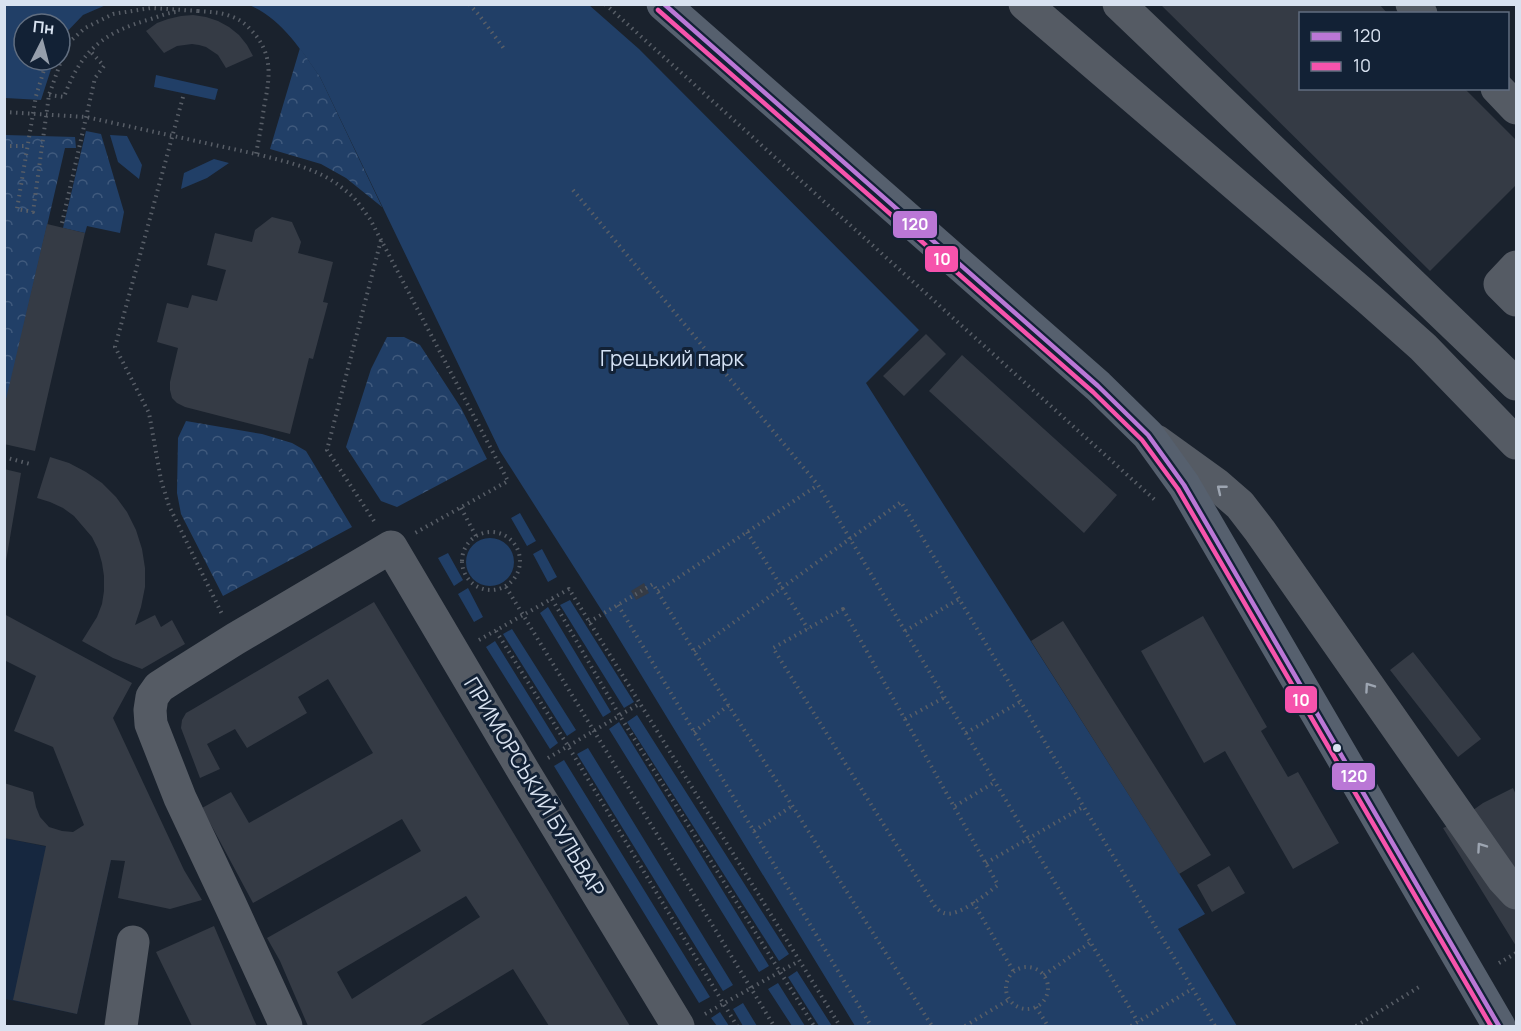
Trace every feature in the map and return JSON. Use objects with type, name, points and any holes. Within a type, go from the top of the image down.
[{"type":"main road","points":[[663,4],[1098,386],[1148,435],[1184,485],[1499,1026]]},
{"type":"street","points":[[1026,4],[1370,298],[1423,347],[1516,443]]},
{"type":"street","points":[[1119,4],[1516,384]]},
{"type":"street","points":[[1499,90],[1516,108]]},
{"type":"street","points":[[1516,267],[1500,284],[1516,300]]},
{"type":"street","points":[[1148,435],[1217,485],[1240,505],[1503,879],[1516,893]]},
{"type":"street","points":[[286,1026],[180,798],[151,724],[152,697],[159,687],[235,639],[391,547]]},
{"type":"street","name":"ПРИМОРСЬКИЙ БУЛЬВАР","points":[[391,547],[524,772],[690,1021]]},
{"type":"street","points":[[121,1026],[133,942]]},
{"type":"path","points":[[469,4],[505,50]]},
{"type":"path","points":[[605,4],[1160,505]]},
{"type":"path","points":[[72,40],[85,28],[113,14],[151,8],[217,13],[232,16],[247,25],[265,49],[268,63],[269,79],[256,154]]},
{"type":"path","points":[[49,95],[64,97],[76,68],[99,42],[111,34],[133,24],[174,12],[198,11]]},
{"type":"path","points":[[62,223],[95,78],[104,66],[91,52]]},
{"type":"path","points":[[43,72],[36,96],[17,209],[33,212],[49,95],[57,72]]},
{"type":"path","points":[[183,97],[115,347],[149,413],[161,480],[170,506],[235,639]]},
{"type":"path","points":[[4,112],[86,117],[256,154],[312,170],[348,192],[370,219],[508,481],[391,547],[327,450],[381,240]]},
{"type":"path","points":[[4,146],[27,146]]},
{"type":"path","points":[[573,190],[818,485],[1138,1022]]},
{"type":"path","points":[[4,457],[30,464]]},
{"type":"path","points":[[658,591],[818,485]]},
{"type":"path","points":[[694,651],[901,502],[1215,1026]]},
{"type":"path","points":[[461,508],[476,536]]},
{"type":"path","points":[[485,532],[503,534],[517,546],[521,564],[519,573],[506,587],[488,591],[479,589],[466,577],[462,568],[464,550],[476,536],[485,532]]},
{"type":"path","points":[[747,532],[808,629]]},
{"type":"path","points":[[589,622],[653,584],[932,1026]]},
{"type":"path","points":[[506,587],[774,1026]]},
{"type":"path","points":[[455,654],[569,589],[840,1026]]},
{"type":"path","points":[[552,599],[620,716],[814,1026]]},
{"type":"path","points":[[905,631],[959,599]]},
{"type":"path","points":[[618,605],[871,1026]]},
{"type":"path","points":[[843,609],[986,863],[998,885],[962,910],[952,914],[944,913],[936,908],[774,648],[808,629],[843,609]]},
{"type":"path","points":[[496,631],[737,1026]]},
{"type":"path","points":[[905,719],[945,697]]},
{"type":"path","points":[[966,733],[1020,702]]},
{"type":"path","points":[[524,772],[639,704]]},
{"type":"path","points":[[694,732],[729,705]]},
{"type":"path","points":[[954,807],[995,782]]},
{"type":"path","points":[[754,831],[792,806]]},
{"type":"path","points":[[986,863],[1083,807]]},
{"type":"path","points":[[973,902],[1014,972]]},
{"type":"path","points":[[1044,975],[1091,942]]},
{"type":"path","points":[[1499,963],[1516,953]]},
{"type":"path","points":[[690,1021],[799,961]]},
{"type":"path","points":[[1026,967],[1044,975],[1047,981],[1047,993],[1036,1007],[1018,1007],[1010,999],[1006,987],[1014,972],[1026,967]]},
{"type":"path","points":[[1356,1026],[1419,987]]},
{"type":"path","points":[[1131,1026],[1192,989]]},
{"type":"path","points":[[965,1026],[1010,999]]},
{"type":"path","points":[[1036,1007],[1048,1026]]},
{"type":"shaded area","points":[[5,838],[111,860],[77,1014],[5,999]]},
{"type":"green space","points":[[4,5],[106,5],[83,15],[72,27],[72,12],[12,12],[12,72],[50,72],[41,100],[5,98]]},
{"type":"green space","name":"Грецький парк","points":[[249,5],[589,5],[639,49],[919,330],[866,383],[1205,914],[1178,929],[1237,1026],[855,1026],[604,614],[500,451],[320,77],[281,26]]},
{"type":"green space","points":[[300,48],[320,77],[382,207],[346,178],[321,164],[270,149]]},
{"type":"green space","points":[[156,75],[218,89],[215,100],[154,87]]},
{"type":"green space","points":[[86,131],[101,134],[124,212],[120,233],[87,226],[85,233],[63,228]]},
{"type":"green space","points":[[5,135],[75,137],[76,148],[65,148],[7,399],[5,398]]},
{"type":"green space","points":[[110,135],[127,136],[142,165],[139,179],[118,162]]},
{"type":"green space","points":[[214,159],[229,163],[207,178],[181,189],[184,173]]},
{"type":"green space","points":[[387,337],[404,337],[420,345],[461,408],[487,459],[397,507],[381,501],[346,447],[371,369]]},
{"type":"green space","points":[[186,421],[262,434],[292,443],[306,451],[352,527],[223,596],[181,514],[177,493],[178,438]]},
{"type":"green space","points":[[520,513],[536,541],[527,546],[511,518]]},
{"type":"green space","points":[[485,538],[495,538],[507,545],[514,557],[514,567],[507,579],[495,586],[485,586],[470,575],[466,567],[466,557],[477,542]]},
{"type":"green space","points":[[542,549],[557,577],[548,582],[533,554]]},
{"type":"green space","points":[[448,553],[463,580],[454,586],[438,558]]},
{"type":"green space","points":[[468,588],[483,617],[474,622],[458,594]]},
{"type":"green space","points":[[570,600],[634,702],[624,708],[560,605]]},
{"type":"green space","points":[[548,607],[611,712],[603,717],[540,613]]},
{"type":"green space","points":[[512,629],[576,730],[567,736],[503,634]]},
{"type":"green space","points":[[495,641],[558,743],[550,749],[486,647]]},
{"type":"green space","points":[[637,715],[789,954],[779,961],[627,722]]},
{"type":"green space","points":[[619,722],[769,966],[759,972],[609,729]]},
{"type":"green space","points":[[588,748],[733,985],[723,991],[577,754]]},
{"type":"green space","points":[[564,760],[710,997],[699,1003],[554,766]]},
{"type":"green space","points":[[797,971],[832,1026],[819,1026],[788,977]]},
{"type":"green space","points":[[778,983],[805,1026],[792,1026],[768,989]]},
{"type":"green space","points":[[743,1003],[757,1026],[743,1026],[733,1009]]},
{"type":"green space","points":[[720,1012],[729,1026],[717,1026],[711,1018]]},
{"type":"building","points":[[1160,4],[1379,4],[1386,12],[1299,12],[1299,90],[1466,90],[1516,140],[1516,185],[1430,271]]},
{"type":"building","points":[[193,15],[218,21],[229,27],[239,35],[253,56],[226,68],[218,55],[199,45],[177,46],[164,53],[146,31],[168,19]]},
{"type":"building","points":[[272,217],[292,222],[301,242],[298,253],[333,262],[323,302],[328,303],[313,359],[309,358],[290,434],[177,403],[172,398],[170,382],[178,348],[157,342],[167,303],[188,308],[192,295],[217,301],[226,270],[207,265],[215,233],[252,242],[255,230]]},
{"type":"building","points":[[47,224],[85,233],[35,451],[4,444],[4,408]]},
{"type":"building","points":[[926,334],[946,354],[904,396],[883,376]]},
{"type":"building","points":[[962,355],[1117,495],[1084,533],[929,391]]},
{"type":"building","points":[[50,457],[69,463],[102,483],[127,512],[136,530],[145,568],[145,587],[135,625],[155,615],[161,627],[172,620],[185,644],[142,669],[113,658],[82,641],[102,604],[104,576],[102,563],[92,537],[74,516],[63,508],[37,498]]},
{"type":"building","points":[[4,469],[21,473],[6,561],[4,561]]},
{"type":"building","points":[[644,583],[649,593],[636,600],[631,591]]},
{"type":"building","points":[[374,602],[630,1026],[549,1026],[513,969],[419,1026],[308,1026],[280,961],[267,938],[421,851],[402,819],[253,903],[202,808],[231,792],[249,823],[373,753],[328,679],[298,697],[307,713],[247,748],[235,729],[207,744],[220,769],[200,778],[181,728],[182,720],[186,713]],"holes":[[[466,896],[480,917],[352,999],[337,972]]]},
{"type":"building","points":[[4,614],[132,683],[113,718],[184,870],[202,900],[170,909],[118,898],[125,861],[111,860],[77,1014],[13,1000],[46,846],[4,838],[4,783],[33,792],[40,817],[49,827],[73,832],[84,825],[53,747],[14,731],[36,676],[4,660]]},
{"type":"building","points":[[1203,616],[1267,727],[1261,731],[1288,777],[1298,772],[1339,843],[1293,869],[1225,751],[1204,763],[1141,651]]},
{"type":"building","points":[[1063,621],[1211,855],[1179,874],[1031,641]]},
{"type":"building","points":[[1413,652],[1481,739],[1458,757],[1390,670]]},
{"type":"building","points":[[1513,788],[1516,795],[1516,946],[1443,828],[1455,823],[1483,803]]},
{"type":"building","points":[[1229,866],[1245,893],[1212,912],[1197,885]]},
{"type":"building","points":[[214,926],[257,1026],[192,1026],[156,952]]},
{"type":"transit line","name":"120","points":[[664,4],[1098,386],[1148,435],[1184,485],[1499,1026]]},
{"type":"transit line","name":"10","points":[[658,10],[1093,392],[1142,440],[1178,489],[1491,1026]]}]
